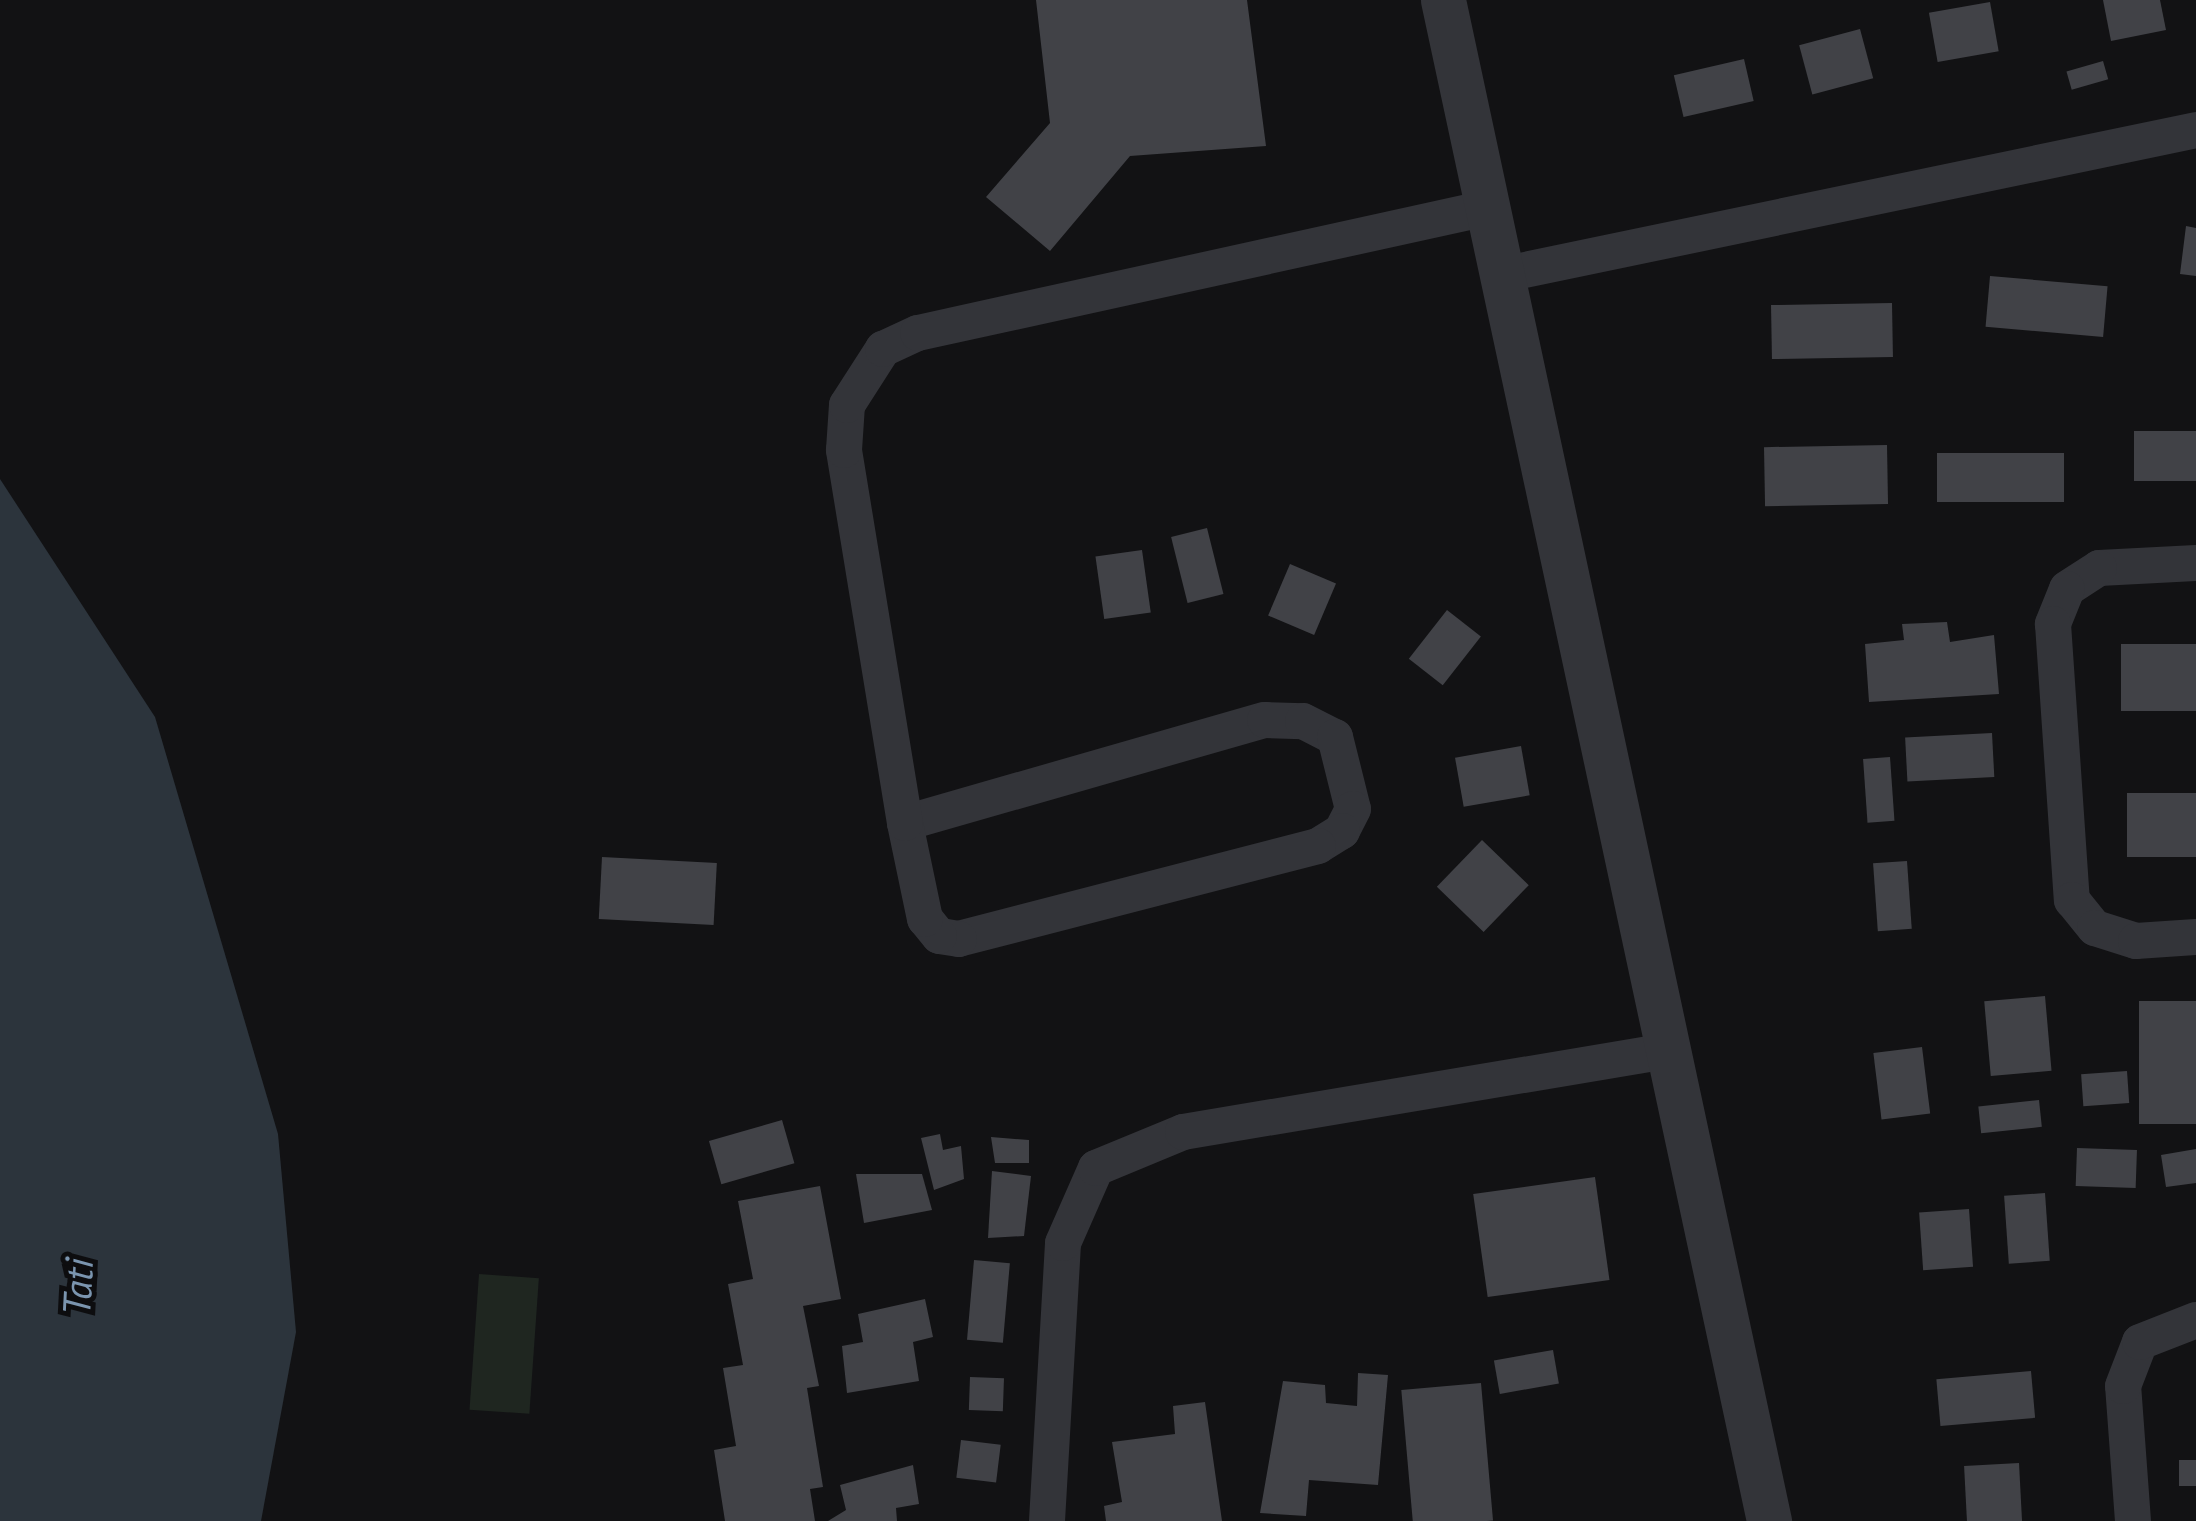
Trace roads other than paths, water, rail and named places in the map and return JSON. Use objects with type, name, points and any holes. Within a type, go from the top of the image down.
[{"type":"street","points":[[1443,0],[1769,1521]]},
{"type":"street","points":[[1501,275],[2196,130]]},
{"type":"street","points":[[905,823],[1265,720],[1303,721],[1335,737],[1353,809],[1342,831],[1318,846],[959,939],[939,936],[925,919],[905,823],[844,450],[847,405],[883,350],[918,333],[1487,208]]},
{"type":"street","points":[[2196,562],[2099,568],[2067,589],[2054,624],[2072,900],[2095,928],[2136,941],[2196,938]]},
{"type":"street","points":[[1047,1521],[1063,1243],[1096,1168],[1183,1132],[1668,1051]]},
{"type":"street","points":[[2133,1521],[2123,1386],[2140,1342],[2196,1320]]},
{"type":"water","name":"Tati","points":[[0,479],[155,717],[278,1134],[296,1332],[261,1521],[0,1521]]}]
